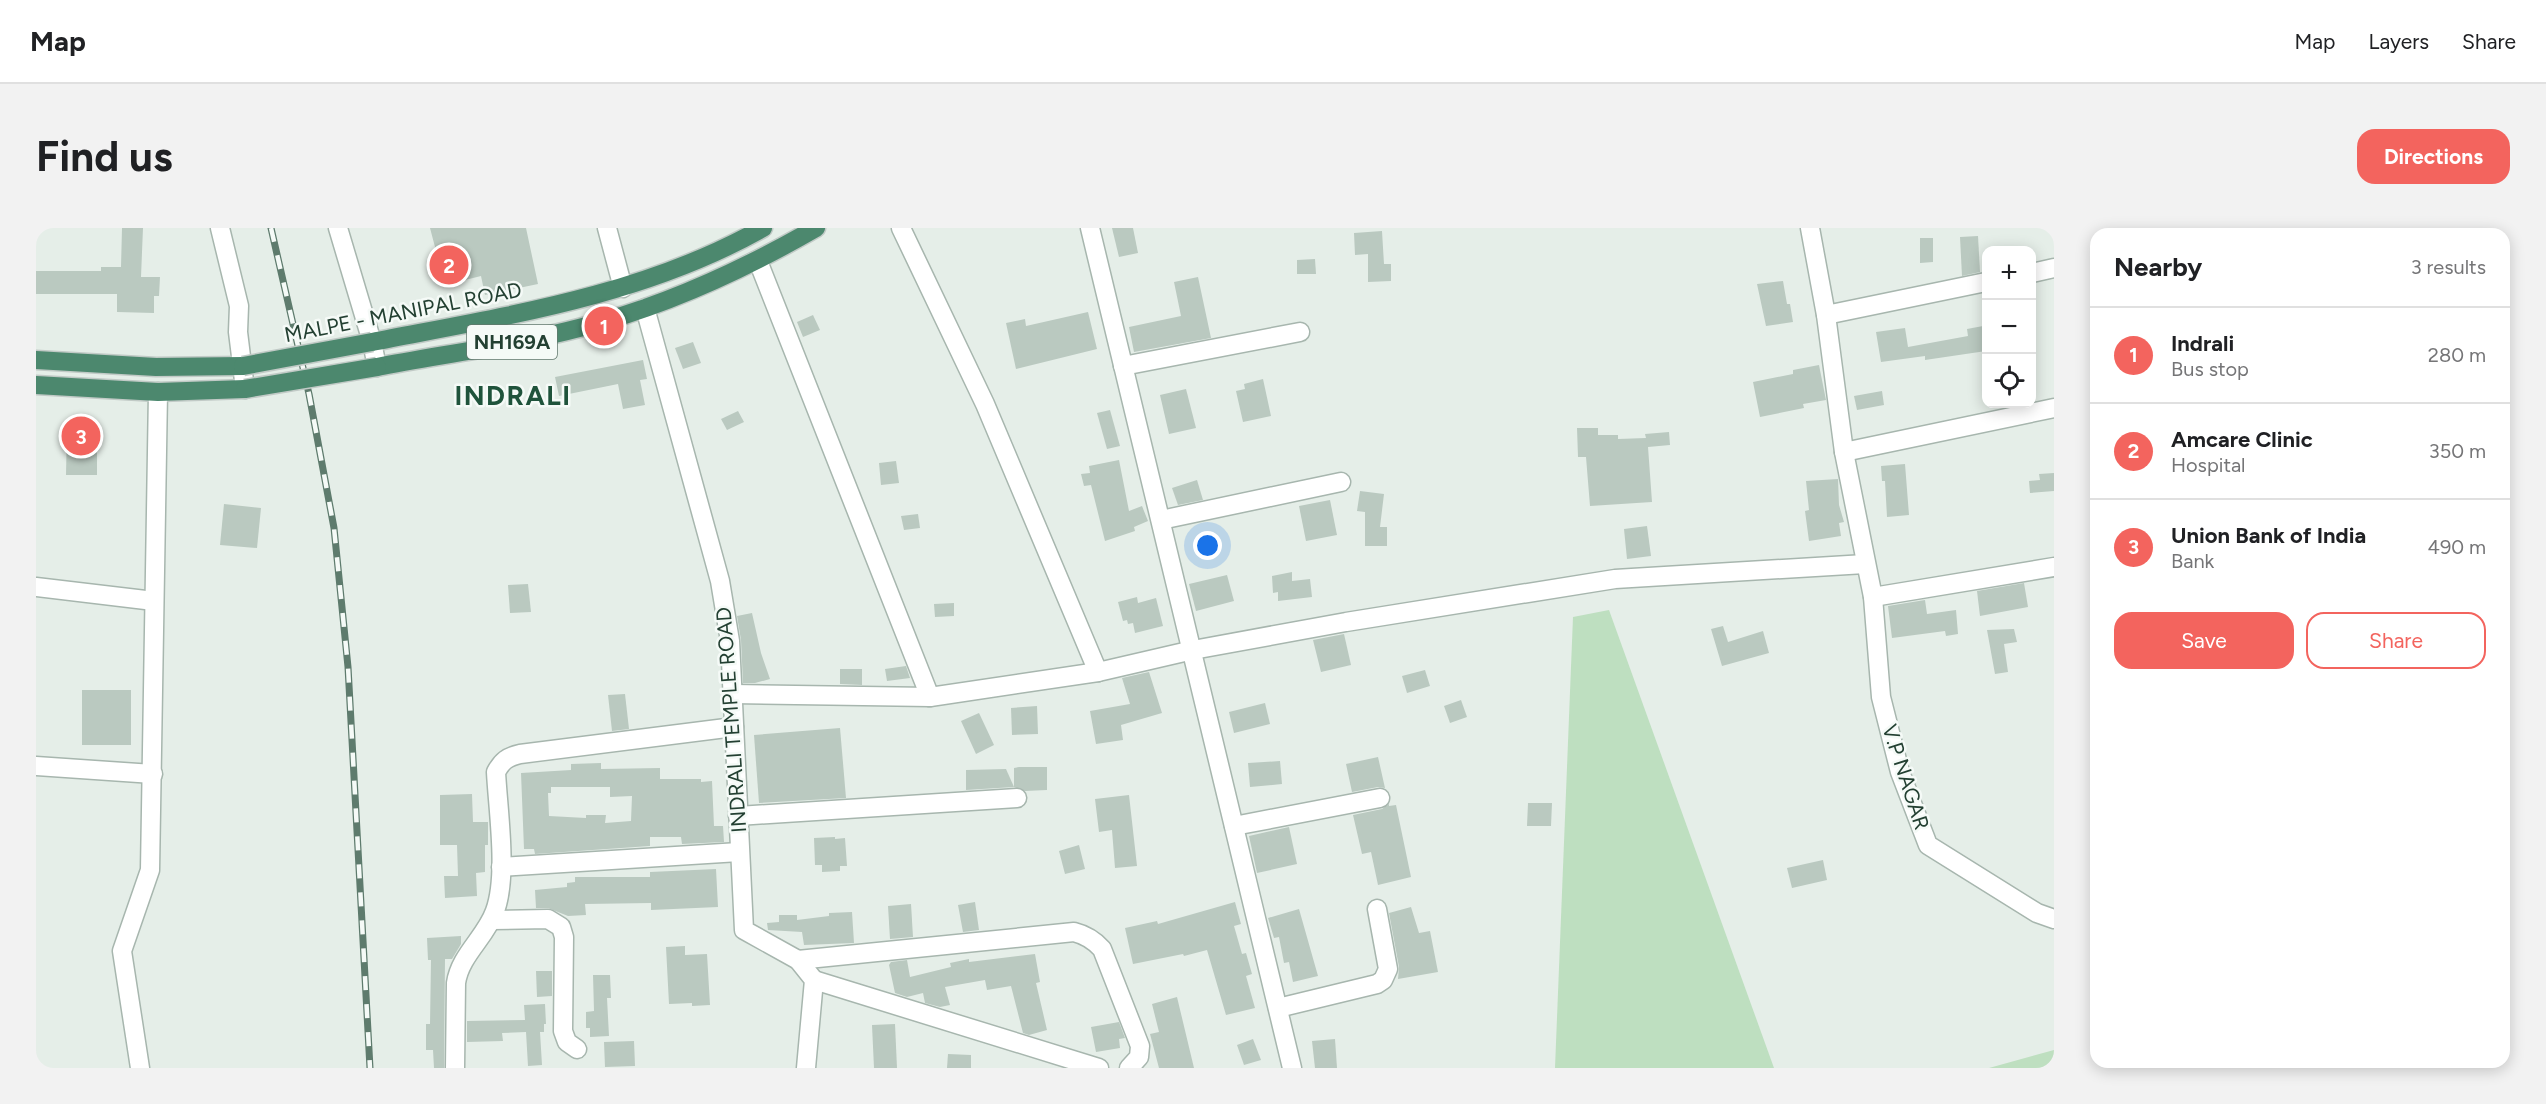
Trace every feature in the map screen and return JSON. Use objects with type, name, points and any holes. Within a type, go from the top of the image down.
[{"type":"highway","name":"MALPE - MANIPAL ROAD","points":[[36,360],[156,368],[243,366],[531,311],[623,288],[704,257],[763,228]]},
{"type":"highway","name":"NH169A","points":[[36,385],[158,392],[245,389],[572,330],[645,308],[758,261],[816,228]]},
{"type":"street","points":[[220,228],[238,306],[237,332],[245,389]]},
{"type":"street","points":[[338,228],[372,342],[377,367]]},
{"type":"street","points":[[607,228],[623,288]]},
{"type":"street","points":[[901,228],[985,404],[1098,672]]},
{"type":"street","points":[[1090,228],[1292,1068]]},
{"type":"street","name":"V.P NAGAR","points":[[1810,228],[1826,315],[1844,452],[1864,564],[1873,597],[1881,698],[1900,772],[1928,845],[2037,913],[2054,919]]},
{"type":"street","points":[[758,261],[930,698]]},
{"type":"street","points":[[2036,272],[2054,268]]},
{"type":"street","points":[[1826,315],[1982,283]]},
{"type":"street","name":"INDRALI TEMPLE ROAD","points":[[645,308],[720,581],[730,641],[744,930],[798,960],[814,980]]},
{"type":"street","points":[[1124,366],[1300,332]]},
{"type":"street","points":[[140,1068],[122,951],[150,870],[158,392]]},
{"type":"street","points":[[1844,452],[2054,408]]},
{"type":"street","points":[[1161,520],[1341,482]]},
{"type":"street","points":[[733,694],[930,698],[1098,672],[1193,650],[1346,622],[1615,579],[1864,564]]},
{"type":"street","points":[[1873,597],[2054,567]]},
{"type":"street","points":[[36,587],[154,600]]},
{"type":"street","points":[[455,1068],[458,969],[492,920],[498,898],[501,867],[496,772],[508,757],[734,727]]},
{"type":"street","points":[[36,766],[153,774]]},
{"type":"street","points":[[738,816],[1017,798]]},
{"type":"street","points":[[1234,826],[1380,798]]},
{"type":"street","points":[[501,867],[739,852]]},
{"type":"street","points":[[1278,1008],[1377,984],[1383,980],[1388,969],[1377,909]]},
{"type":"street","points":[[492,920],[548,920],[561,927],[564,937],[563,1031],[567,1042],[577,1049]]},
{"type":"street","points":[[798,960],[1074,932],[1084,935],[1093,939],[1102,949],[1140,1046],[1139,1057],[1129,1068]]},
{"type":"street","points":[[806,1068],[814,980],[1099,1068]]},
{"type":"green space","points":[[1609,610],[1774,1068],[1555,1068],[1573,617]]},
{"type":"green space","points":[[2054,1050],[2054,1068],[1989,1068]]},
{"type":"building","points":[[122,228],[143,228],[141,277],[160,277],[159,296],[154,296],[154,313],[117,312],[117,294],[36,294],[36,271],[101,271],[101,267],[121,267]]},
{"type":"building","points":[[430,228],[526,228],[538,284],[485,295],[481,276],[445,285]]},
{"type":"building","points":[[1112,228],[1133,228],[1138,253],[1119,257]]},
{"type":"building","points":[[1382,231],[1384,264],[1391,264],[1391,281],[1368,282],[1368,254],[1355,255],[1354,233]]},
{"type":"building","points":[[1978,236],[1980,272],[1962,276],[1960,237]]},
{"type":"building","points":[[1920,238],[1933,238],[1933,262],[1920,263]]},
{"type":"building","points":[[1315,259],[1316,274],[1297,274],[1297,260]]},
{"type":"building","points":[[1198,277],[1211,338],[1134,352],[1129,327],[1181,316],[1174,282]]},
{"type":"building","points":[[1783,281],[1793,322],[1766,326],[1757,284]]},
{"type":"building","points":[[1088,312],[1097,349],[1016,369],[1006,323],[1025,319],[1026,326]]},
{"type":"building","points":[[813,315],[820,330],[803,337],[797,322]]},
{"type":"building","points":[[1982,326],[1982,352],[1925,360],[1925,356],[1881,362],[1876,332],[1905,328],[1908,347],[1968,336],[1967,329]]},
{"type":"building","points":[[693,342],[701,363],[683,369],[675,348]]},
{"type":"building","points":[[643,360],[647,379],[640,380],[645,405],[623,409],[618,384],[559,396],[555,377]]},
{"type":"building","points":[[1819,365],[1826,400],[1803,404],[1804,408],[1760,417],[1753,382],[1793,374],[1793,370]]},
{"type":"building","points":[[1263,379],[1271,416],[1243,422],[1236,391],[1245,389],[1244,384]]},
{"type":"building","points":[[1186,389],[1196,428],[1169,434],[1160,395]]},
{"type":"building","points":[[1882,391],[1884,405],[1857,410],[1854,396]]},
{"type":"building","points":[[1110,410],[1120,446],[1107,449],[1097,413]]},
{"type":"building","points":[[738,411],[744,422],[727,430],[721,419]]},
{"type":"building","points":[[67,427],[97,428],[97,475],[66,475]]},
{"type":"building","points":[[1577,428],[1598,428],[1598,435],[1618,435],[1618,439],[1646,438],[1645,434],[1669,432],[1670,445],[1648,447],[1652,502],[1590,506],[1586,457],[1578,457]]},
{"type":"building","points":[[1119,460],[1129,511],[1142,506],[1148,521],[1134,527],[1135,531],[1105,541],[1091,485],[1084,486],[1081,474],[1090,473],[1089,466]]},
{"type":"building","points":[[896,461],[899,483],[881,485],[879,463]]},
{"type":"building","points":[[1905,464],[1909,515],[1887,517],[1885,481],[1882,481],[1881,466]]},
{"type":"building","points":[[2054,473],[2054,491],[2030,493],[2029,481],[2040,480],[2039,474]]},
{"type":"building","points":[[1838,479],[1839,505],[1844,522],[1839,523],[1841,536],[1809,541],[1805,511],[1809,510],[1806,481]]},
{"type":"building","points":[[1197,480],[1203,500],[1178,505],[1172,488]]},
{"type":"building","points":[[1360,491],[1384,494],[1380,527],[1387,527],[1387,546],[1365,546],[1365,512],[1357,511]]},
{"type":"building","points":[[1330,500],[1337,535],[1306,541],[1299,506]]},
{"type":"building","points":[[224,504],[261,508],[257,548],[220,545]]},
{"type":"building","points":[[918,514],[920,528],[904,530],[901,516]]},
{"type":"building","points":[[1647,526],[1651,556],[1627,559],[1624,529]]},
{"type":"building","points":[[1292,572],[1292,581],[1310,579],[1312,597],[1278,601],[1278,592],[1273,593],[1272,576]]},
{"type":"building","points":[[1227,575],[1234,601],[1196,611],[1189,584]]},
{"type":"building","points":[[2024,583],[2028,607],[1980,616],[1977,591]]},
{"type":"building","points":[[528,584],[531,612],[510,613],[508,585]]},
{"type":"building","points":[[1137,597],[1138,603],[1156,598],[1163,626],[1135,633],[1133,623],[1128,624],[1127,620],[1123,621],[1118,602]]},
{"type":"building","points":[[1925,600],[1927,614],[1956,610],[1958,634],[1946,636],[1945,631],[1892,638],[1888,606]]},
{"type":"building","points":[[954,603],[954,616],[935,617],[934,604]]},
{"type":"building","points":[[752,613],[761,653],[770,679],[743,683],[741,640],[737,616]]},
{"type":"building","points":[[1723,626],[1728,642],[1763,631],[1769,653],[1722,666],[1711,629]]},
{"type":"building","points":[[2014,629],[2017,642],[2004,644],[2008,672],[1995,674],[1987,630]]},
{"type":"building","points":[[1344,634],[1351,665],[1321,672],[1313,640]]},
{"type":"building","points":[[906,666],[910,678],[887,681],[885,669]]},
{"type":"building","points":[[840,669],[862,669],[862,685],[840,684]]},
{"type":"building","points":[[1425,670],[1430,686],[1407,693],[1402,676]]},
{"type":"building","points":[[1149,672],[1162,713],[1121,725],[1123,740],[1096,744],[1090,711],[1130,704],[1122,678]]},
{"type":"building","points":[[82,690],[131,690],[131,745],[82,745]]},
{"type":"building","points":[[625,694],[629,729],[612,731],[608,695]]},
{"type":"building","points":[[1461,700],[1467,717],[1450,723],[1444,706]]},
{"type":"building","points":[[1265,703],[1270,724],[1234,733],[1229,712]]},
{"type":"building","points":[[1037,706],[1038,734],[1012,735],[1011,708]]},
{"type":"building","points":[[979,713],[994,745],[976,754],[961,721]]},
{"type":"building","points":[[840,728],[846,798],[759,803],[754,735]]},
{"type":"building","points":[[1378,757],[1385,788],[1378,787],[1352,792],[1346,764]]},
{"type":"building","points":[[1280,761],[1282,784],[1250,787],[1248,763]]},
{"type":"building","points":[[601,763],[601,769],[660,768],[660,779],[712,781],[714,826],[723,826],[724,842],[682,844],[681,837],[650,837],[650,846],[535,854],[534,849],[524,849],[521,773],[571,770],[571,764]],"holes":[[[551,787],[610,787],[610,797],[632,796],[631,821],[605,823],[606,815],[586,815],[586,818],[549,816],[548,793],[551,793]]]},
{"type":"building","points":[[1047,767],[1047,790],[1025,791],[1014,787],[1014,768]]},
{"type":"building","points":[[1006,769],[1014,787],[966,790],[966,770]]},
{"type":"building","points":[[472,794],[473,822],[488,822],[485,872],[476,873],[477,896],[445,898],[444,876],[458,876],[457,845],[440,845],[440,795]]},
{"type":"building","points":[[1129,795],[1137,866],[1115,868],[1112,830],[1099,832],[1095,799]]},
{"type":"building","points":[[1528,803],[1552,803],[1551,826],[1527,826]]},
{"type":"building","points":[[1389,804],[1389,806],[1396,805],[1411,877],[1378,885],[1371,852],[1362,854],[1353,815],[1382,809]]},
{"type":"building","points":[[1289,827],[1297,864],[1257,873],[1249,836]]},
{"type":"building","points":[[835,837],[835,839],[845,838],[847,866],[840,866],[840,871],[822,872],[822,865],[815,865],[814,838]]},
{"type":"building","points":[[1079,845],[1085,869],[1065,874],[1059,851]]},
{"type":"building","points":[[1823,860],[1827,880],[1792,888],[1787,868]]},
{"type":"building","points":[[716,869],[718,907],[651,910],[651,903],[585,904],[586,915],[568,916],[548,908],[536,908],[535,890],[567,887],[567,883],[575,882],[575,877],[650,877],[650,872]]},
{"type":"building","points":[[975,902],[979,930],[963,932],[958,905]]},
{"type":"building","points":[[1235,902],[1241,924],[1234,926],[1242,954],[1246,953],[1252,974],[1246,976],[1255,1008],[1226,1015],[1207,950],[1133,964],[1125,928],[1157,921],[1158,924]]},
{"type":"building","points":[[911,904],[913,937],[890,939],[888,906]]},
{"type":"building","points":[[1411,907],[1419,933],[1430,931],[1438,972],[1398,979],[1399,967],[1389,913]]},
{"type":"building","points":[[1299,909],[1318,976],[1293,982],[1289,962],[1284,963],[1279,937],[1274,938],[1268,918]]},
{"type":"building","points":[[852,912],[854,943],[804,945],[802,932],[768,930],[767,923],[779,922],[779,915],[797,915],[797,920],[829,916],[829,913]]},
{"type":"building","points":[[461,936],[461,944],[452,959],[445,959],[444,1068],[434,1068],[433,1050],[426,1050],[426,1024],[430,1024],[431,960],[428,960],[427,938]]},
{"type":"building","points":[[685,946],[685,955],[707,954],[710,1005],[669,1004],[666,947]]},
{"type":"building","points":[[1035,954],[1040,982],[1036,983],[1047,1030],[1029,1035],[1023,1033],[1011,986],[987,990],[985,980],[945,987],[950,1005],[940,1007],[925,1003],[923,993],[907,997],[895,993],[889,965],[891,962],[907,960],[910,977],[951,967],[950,963],[969,959],[969,962]]},
{"type":"building","points":[[536,971],[552,971],[552,996],[537,997]]},
{"type":"building","points":[[593,975],[610,975],[611,998],[607,998],[609,1036],[590,1037],[590,1028],[586,1028],[586,1012],[594,1011]]},
{"type":"building","points":[[1177,997],[1194,1068],[1159,1068],[1150,1034],[1159,1032],[1152,1004]]},
{"type":"building","points":[[545,1004],[546,1024],[544,1024],[544,1032],[540,1032],[542,1065],[528,1066],[526,1032],[502,1033],[503,1041],[467,1042],[467,1021],[525,1020],[524,1005]]},
{"type":"building","points":[[1119,1022],[1125,1038],[1119,1039],[1120,1048],[1096,1052],[1091,1027]]},
{"type":"building","points":[[895,1024],[897,1068],[874,1068],[872,1025]]},
{"type":"building","points":[[1253,1039],[1261,1060],[1244,1065],[1237,1045]]},
{"type":"building","points":[[1335,1039],[1337,1068],[1315,1068],[1312,1041]]},
{"type":"building","points":[[634,1041],[635,1066],[605,1067],[604,1042]]},
{"type":"building","points":[[948,1054],[971,1055],[971,1068],[947,1068]]},
{"type":"railway","points":[[271,228],[309,394],[334,528],[348,667],[370,1068]]},
{"type":"place","name":"Amcare Clinic","points":[[449,265]]},
{"type":"place","name":"Indrali","points":[[604,326]]},
{"type":"place","name":"Union Bank of India","points":[[81,436]]},
{"type":"district","name":"INDRALI","points":[[513,395]]}]
